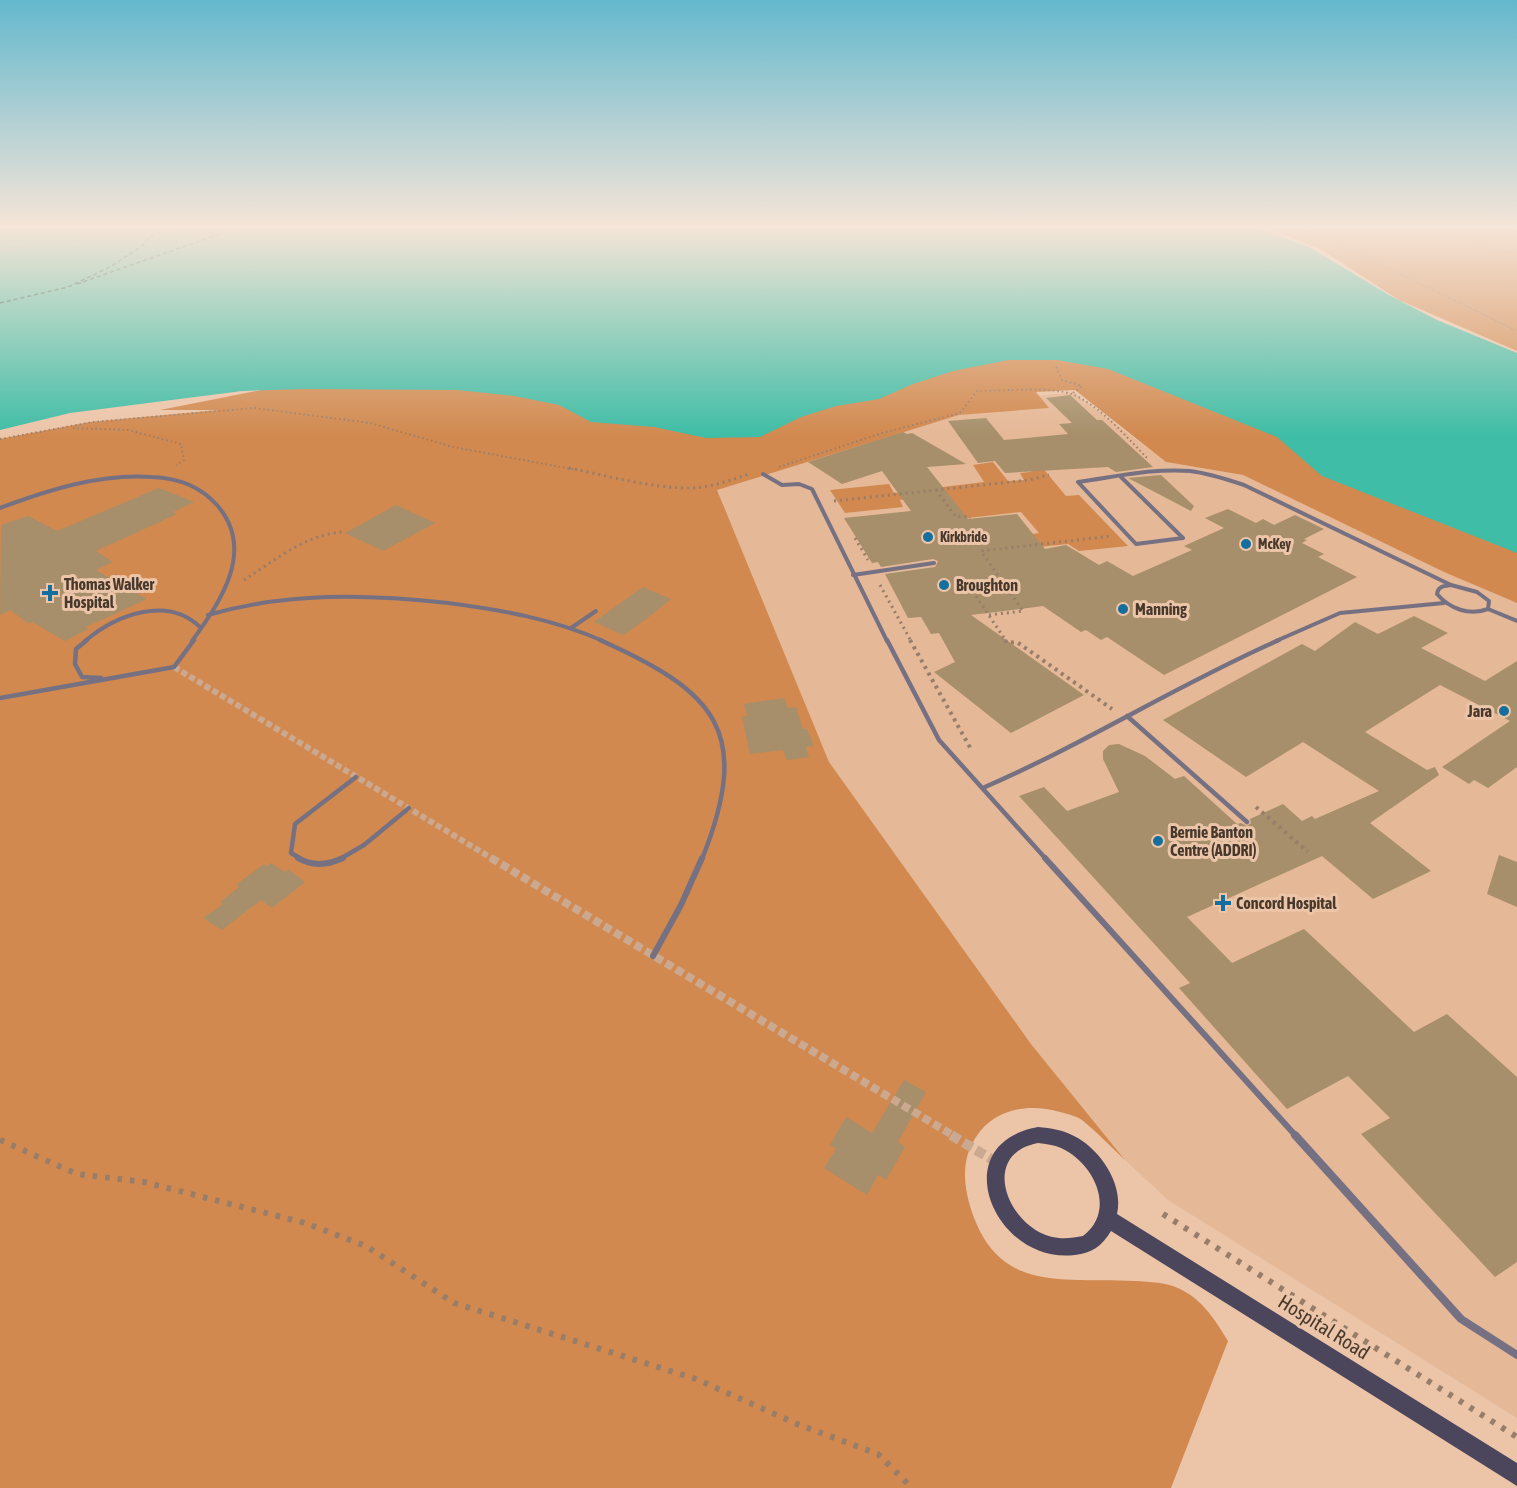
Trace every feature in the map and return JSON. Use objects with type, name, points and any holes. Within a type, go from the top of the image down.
[{"type":"street","points":[[1038,1135],[1058,1138],[1076,1147],[1092,1161],[1104,1179],[1109,1198],[1107,1218],[1100,1232],[1088,1243],[1072,1249],[1053,1248],[1035,1242],[1018,1230],[1005,1214],[998,1197],[995,1179],[998,1163],[1007,1148],[1021,1139],[1038,1135]]},
{"type":"street","name":"Hospital Road","points":[[1107,1218],[1517,1475]]},
{"type":"lane","points":[[1121,477],[1183,538],[1136,544],[1077,482],[1162,472],[1189,471],[1212,475],[1244,485],[1451,585],[1477,592],[1489,601],[1488,609]]},
{"type":"lane","points":[[763,474],[782,485],[808,486],[819,502],[853,575],[939,740],[985,787],[1461,1318],[1517,1355]]},
{"type":"lane","points":[[0,508],[69,486],[119,477],[158,478],[193,484],[218,502],[235,532],[228,582],[174,667],[0,698]]},
{"type":"lane","points":[[853,575],[934,563]]},
{"type":"lane","points":[[1444,603],[1437,591],[1439,588],[1451,585]]},
{"type":"lane","points":[[208,615],[264,601],[334,597],[431,601],[505,611],[544,619],[571,628],[638,658],[687,688],[706,706],[717,723],[723,745],[725,777],[717,817],[680,911],[653,956]]},
{"type":"lane","points":[[985,787],[1029,768],[1237,658],[1340,613],[1444,603],[1468,612],[1488,609],[1517,621]]},
{"type":"lane","points":[[112,678],[82,677],[75,664],[76,649],[95,632],[118,619],[148,612],[175,611],[194,619],[200,627]]},
{"type":"lane","points":[[571,628],[596,611]]},
{"type":"lane","points":[[1127,716],[1246,822]]},
{"type":"lane","points":[[356,777],[294,824],[291,854],[311,864],[328,864],[351,854],[409,808]]},
{"type":"path","points":[[1449,297],[1517,331]]},
{"type":"path","points":[[1056,366],[1062,381],[1082,386],[1073,393]]},
{"type":"path","points":[[0,439],[128,418],[254,408],[370,423],[453,447],[655,485],[691,488],[715,485],[750,474],[763,474],[788,462],[927,419],[960,412],[977,391],[1073,393],[1106,419],[1162,472]]},
{"type":"path","points":[[46,430],[97,426],[144,431],[181,444],[184,460],[158,478]]},
{"type":"path","points":[[819,502],[1029,480],[1049,475]]},
{"type":"path","points":[[936,490],[956,517],[968,516],[970,518]]},
{"type":"path","points":[[831,493],[838,509]]},
{"type":"path","points":[[223,593],[309,542],[333,531],[342,532]]},
{"type":"path","points":[[989,615],[1023,611],[981,551],[1120,534]]},
{"type":"path","points":[[853,535],[972,753],[973,759]]},
{"type":"path","points":[[976,596],[1007,643],[1017,642],[1113,710]]},
{"type":"path","points":[[1255,806],[1308,852]]},
{"type":"path","points":[[0,1140],[77,1174],[144,1182],[305,1223],[366,1246],[454,1302],[696,1379],[797,1424],[879,1454],[912,1488]]},
{"type":"path","points":[[1163,1214],[1517,1437]]},
{"type":"shaded area","points":[[1395,297],[1517,297],[1517,351]]},
{"type":"shaded area","points":[[1019,352],[1118,365],[1517,541],[1517,603],[1444,572],[1243,475],[1166,462],[1075,390],[1036,392],[1049,408],[959,415],[717,490],[829,762],[1031,1044],[1125,1160],[1088,1125],[1074,1116],[1036,1108],[1014,1110],[1003,1114],[984,1127],[976,1137],[966,1162],[965,1179],[968,1197],[982,1235],[997,1255],[1015,1268],[1035,1275],[1058,1279],[1152,1282],[1175,1287],[1202,1305],[1228,1341],[1171,1488],[0,1488],[0,439],[90,422],[218,410],[160,410],[292,384]]},
{"type":"shaded area","name":"Concord Hospital","points":[[1073,392],[1166,462],[1243,475],[1444,572],[1517,603],[1517,1418],[1168,1200],[1125,1160],[1031,1044],[829,762],[750,581],[717,489],[959,415],[1048,408],[1038,396]]},
{"type":"shaded area","points":[[993,462],[1008,481],[1024,480],[1020,473],[1030,472],[1041,466],[1066,496],[1079,495],[1128,546],[1079,551],[1068,544],[1009,550],[1017,536],[1039,533],[1021,512],[959,519],[928,496],[900,500],[903,507],[845,513],[830,490],[889,484],[894,493],[984,482],[973,465]]},
{"type":"water","points":[[0,297],[1394,297],[1437,320],[1517,353],[1517,553],[1322,476],[1277,437],[1108,369],[1057,360],[1008,360],[953,371],[913,384],[879,399],[836,406],[801,417],[760,437],[706,438],[654,427],[591,422],[559,405],[514,396],[457,390],[242,391],[70,413],[0,430]]},
{"type":"building","points":[[1070,395],[1097,420],[1102,420],[1153,467],[1116,472],[1108,467],[1005,473],[995,461],[978,463],[948,421],[986,418],[1004,440],[1068,434],[1059,424],[1072,423],[1046,398]]},
{"type":"building","points":[[903,432],[912,433],[966,464],[927,467],[968,519],[1017,514],[1045,549],[1066,545],[1099,565],[1107,561],[1133,576],[1192,550],[1184,546],[1224,528],[1205,518],[1228,509],[1256,523],[1263,519],[1274,525],[1295,515],[1324,529],[1304,539],[1307,540],[1302,543],[1324,554],[1318,557],[1357,577],[1164,675],[1107,637],[1101,640],[1086,630],[1081,632],[1043,606],[971,615],[1084,695],[1011,733],[934,672],[955,662],[939,633],[931,634],[921,617],[908,618],[885,574],[935,567],[938,561],[933,559],[881,567],[878,562],[872,563],[844,518],[911,511],[882,471],[842,484],[808,462]]},
{"type":"building","points":[[1161,475],[1194,506],[1191,511],[1128,478]]},
{"type":"building","points":[[159,488],[194,502],[173,512],[177,514],[96,551],[113,562],[96,570],[147,599],[86,627],[88,629],[65,641],[32,622],[28,623],[10,610],[0,615],[1,525],[28,516],[57,531]]},
{"type":"building","points":[[396,505],[435,523],[383,551],[345,533]]},
{"type":"building","points":[[643,587],[671,599],[623,635],[594,622]]},
{"type":"building","points":[[1414,616],[1448,633],[1421,648],[1485,681],[1517,661],[1517,767],[1488,788],[1474,780],[1469,784],[1442,767],[1510,721],[1440,685],[1365,732],[1427,770],[1435,767],[1439,775],[1370,823],[1431,871],[1373,899],[1322,856],[1187,917],[1232,963],[1304,929],[1414,1032],[1447,1014],[1517,1077],[1517,1262],[1495,1277],[1361,1134],[1390,1118],[1348,1076],[1287,1109],[1179,988],[1190,983],[1019,796],[1044,787],[1067,811],[1119,792],[1103,759],[1103,751],[1109,745],[1119,744],[1145,756],[1175,779],[1184,776],[1237,824],[1247,826],[1251,823],[1250,819],[1283,804],[1302,821],[1312,816],[1315,819],[1379,791],[1303,742],[1246,777],[1163,720],[1302,644],[1315,651],[1355,622],[1378,634]]},
{"type":"building","points":[[784,698],[788,708],[796,707],[803,729],[807,729],[814,746],[806,747],[809,757],[787,760],[783,750],[750,754],[742,717],[747,716],[744,704]]},
{"type":"building","points":[[1499,855],[1517,862],[1517,907],[1487,894]]},
{"type":"building","points":[[271,863],[285,872],[288,869],[305,882],[272,908],[261,900],[222,930],[203,918],[223,904],[220,902],[239,887],[237,884],[264,864],[267,866]]},
{"type":"building","points":[[904,1080],[926,1092],[898,1142],[905,1147],[886,1180],[878,1175],[867,1195],[824,1168],[836,1149],[830,1145],[846,1117],[872,1133]]},
{"type":"ferry route","points":[[0,303],[24,297]]},
{"type":"tunnel","points":[[174,667],[493,859]]},
{"type":"tunnel","points":[[491,858],[954,1136]]},
{"type":"tunnel","points":[[951,1135],[998,1163]]},
{"type":"place","name":"Kirkbride","points":[[928,537]]},
{"type":"place","name":"McKey","points":[[1246,544]]},
{"type":"place","name":"Broughton","points":[[944,585]]},
{"type":"place","name":"Thomas Walker Hospital","points":[[50,593]]},
{"type":"place","name":"Manning","points":[[1123,609]]},
{"type":"place","name":"Jara","points":[[1504,711]]},
{"type":"place","name":"Bernie Banton Centre (ADDRI)","points":[[1158,841]]},
{"type":"place","name":"Concord Hospital","points":[[1223,903]]}]
